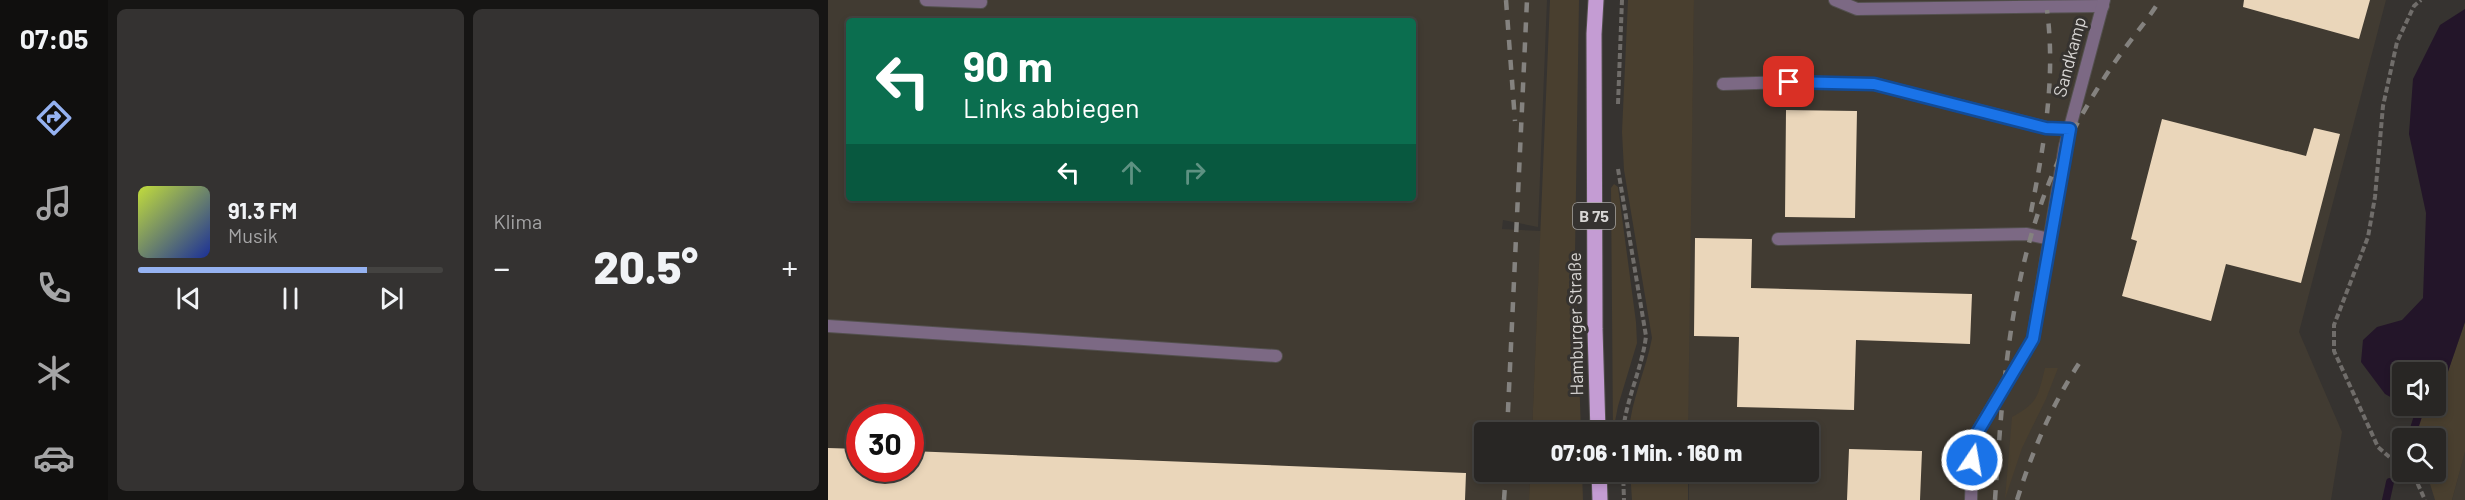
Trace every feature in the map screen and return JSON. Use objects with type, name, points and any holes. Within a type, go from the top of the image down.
[{"type":"main road","name":"Hamburger Straße","points":[[1596,0],[1594,329],[1598,422]]},
{"type":"main road","points":[[1599,482],[1600,500]]},
{"type":"street","points":[[926,0],[981,2]]},
{"type":"street","points":[[1835,0],[1857,9],[2103,3]]},
{"type":"street","name":"Sandkamp","points":[[1971,500],[1973,440],[2033,339],[2070,129],[2103,3]]},
{"type":"street","points":[[1724,84],[1789,82],[1874,84],[2046,128],[2070,129]]},
{"type":"street","points":[[1778,239],[2027,234],[2050,239]]},
{"type":"street","points":[[828,326],[1276,356]]},
{"type":"path","points":[[1618,105],[1622,0]]},
{"type":"path","points":[[2392,459],[2378,447],[2334,351],[2334,325],[2368,237],[2375,197],[2383,106],[2397,42],[2414,6],[2421,0]]},
{"type":"path","points":[[1617,165],[1646,336],[1644,356],[1624,422]]},
{"type":"path","points":[[1623,482],[1624,500]]},
{"type":"path","points":[[2417,482],[2425,500]]},
{"type":"shaded area","points":[[828,0],[1547,0],[1538,227],[1503,220],[1502,229],[1541,231],[1532,422],[1474,422],[1474,482],[1530,482],[1529,500],[828,500]]},
{"type":"shaded area","points":[[1550,0],[1579,0],[1575,254],[1581,422],[1532,422]]},
{"type":"shaded area","points":[[1628,0],[1694,0],[1688,422],[1630,422],[1652,338],[1624,170],[1622,132]]},
{"type":"shaded area","points":[[1694,0],[2386,0],[2299,332],[2342,432],[2331,500],[1689,500],[1689,482],[1819,482],[1819,422],[1688,422]]},
{"type":"shaded area","points":[[2465,9],[2465,322],[2446,377],[2446,362],[2392,362],[2392,398],[2385,394],[2361,362],[2363,340],[2377,327],[2402,320],[2423,298],[2426,213],[2409,134],[2413,79],[2440,25]]},
{"type":"shaded area","points":[[1614,184],[1618,187],[1637,343],[1615,422],[1613,422],[1611,188]]},
{"type":"shaded area","points":[[2465,322],[2465,452],[2452,500],[2435,500],[2429,482],[2446,482],[2446,428],[2417,428],[2419,416],[2446,416],[2446,377]]},
{"type":"shaded area","points":[[2045,368],[2058,368],[2022,448],[2005,499],[2012,417],[2036,398]]},
{"type":"shaded area","points":[[2465,451],[2465,500],[2452,500]]},
{"type":"shaded area","points":[[1530,482],[1582,482],[1583,500],[1529,500]]},
{"type":"shaded area","points":[[1631,482],[1688,482],[1688,500],[1632,500]]},
{"type":"building","points":[[2244,0],[2370,0],[2359,39],[2243,7]]},
{"type":"building","points":[[1786,110],[1857,111],[1855,218],[1785,217]]},
{"type":"building","points":[[2162,119],[2306,156],[2314,128],[2340,134],[2301,283],[2226,264],[2211,321],[2122,296],[2137,241],[2131,239]]},
{"type":"building","points":[[1695,238],[1752,239],[1751,288],[1972,294],[1970,344],[1856,340],[1854,410],[1737,407],[1739,337],[1694,336]]},
{"type":"building","points":[[828,448],[846,449],[846,482],[924,482],[924,452],[1466,473],[1465,500],[828,500]]},
{"type":"building","points":[[1849,449],[1922,451],[1920,500],[1847,500]]},
{"type":"waterway","points":[[2414,428],[2418,416]]},
{"type":"waterway","points":[[2386,500],[2390,482]]},
{"type":"railway","points":[[1506,0],[1515,121]]},
{"type":"railway","points":[[1507,422],[1527,0]]},
{"type":"railway","points":[[1995,500],[2006,364],[2013,318],[2021,274],[2047,187],[2066,145],[2096,90],[2160,0]]},
{"type":"railway","points":[[2031,212],[2044,136],[2049,86],[2047,10]]},
{"type":"railway","points":[[2017,500],[2044,429],[2060,395],[2080,362]]},
{"type":"railway","points":[[1504,500],[1505,482]]},
{"type":"route","points":[[1789,82],[1874,84],[2046,128],[2070,129],[2065,146],[2033,339],[1973,440],[1972,460]]}]
